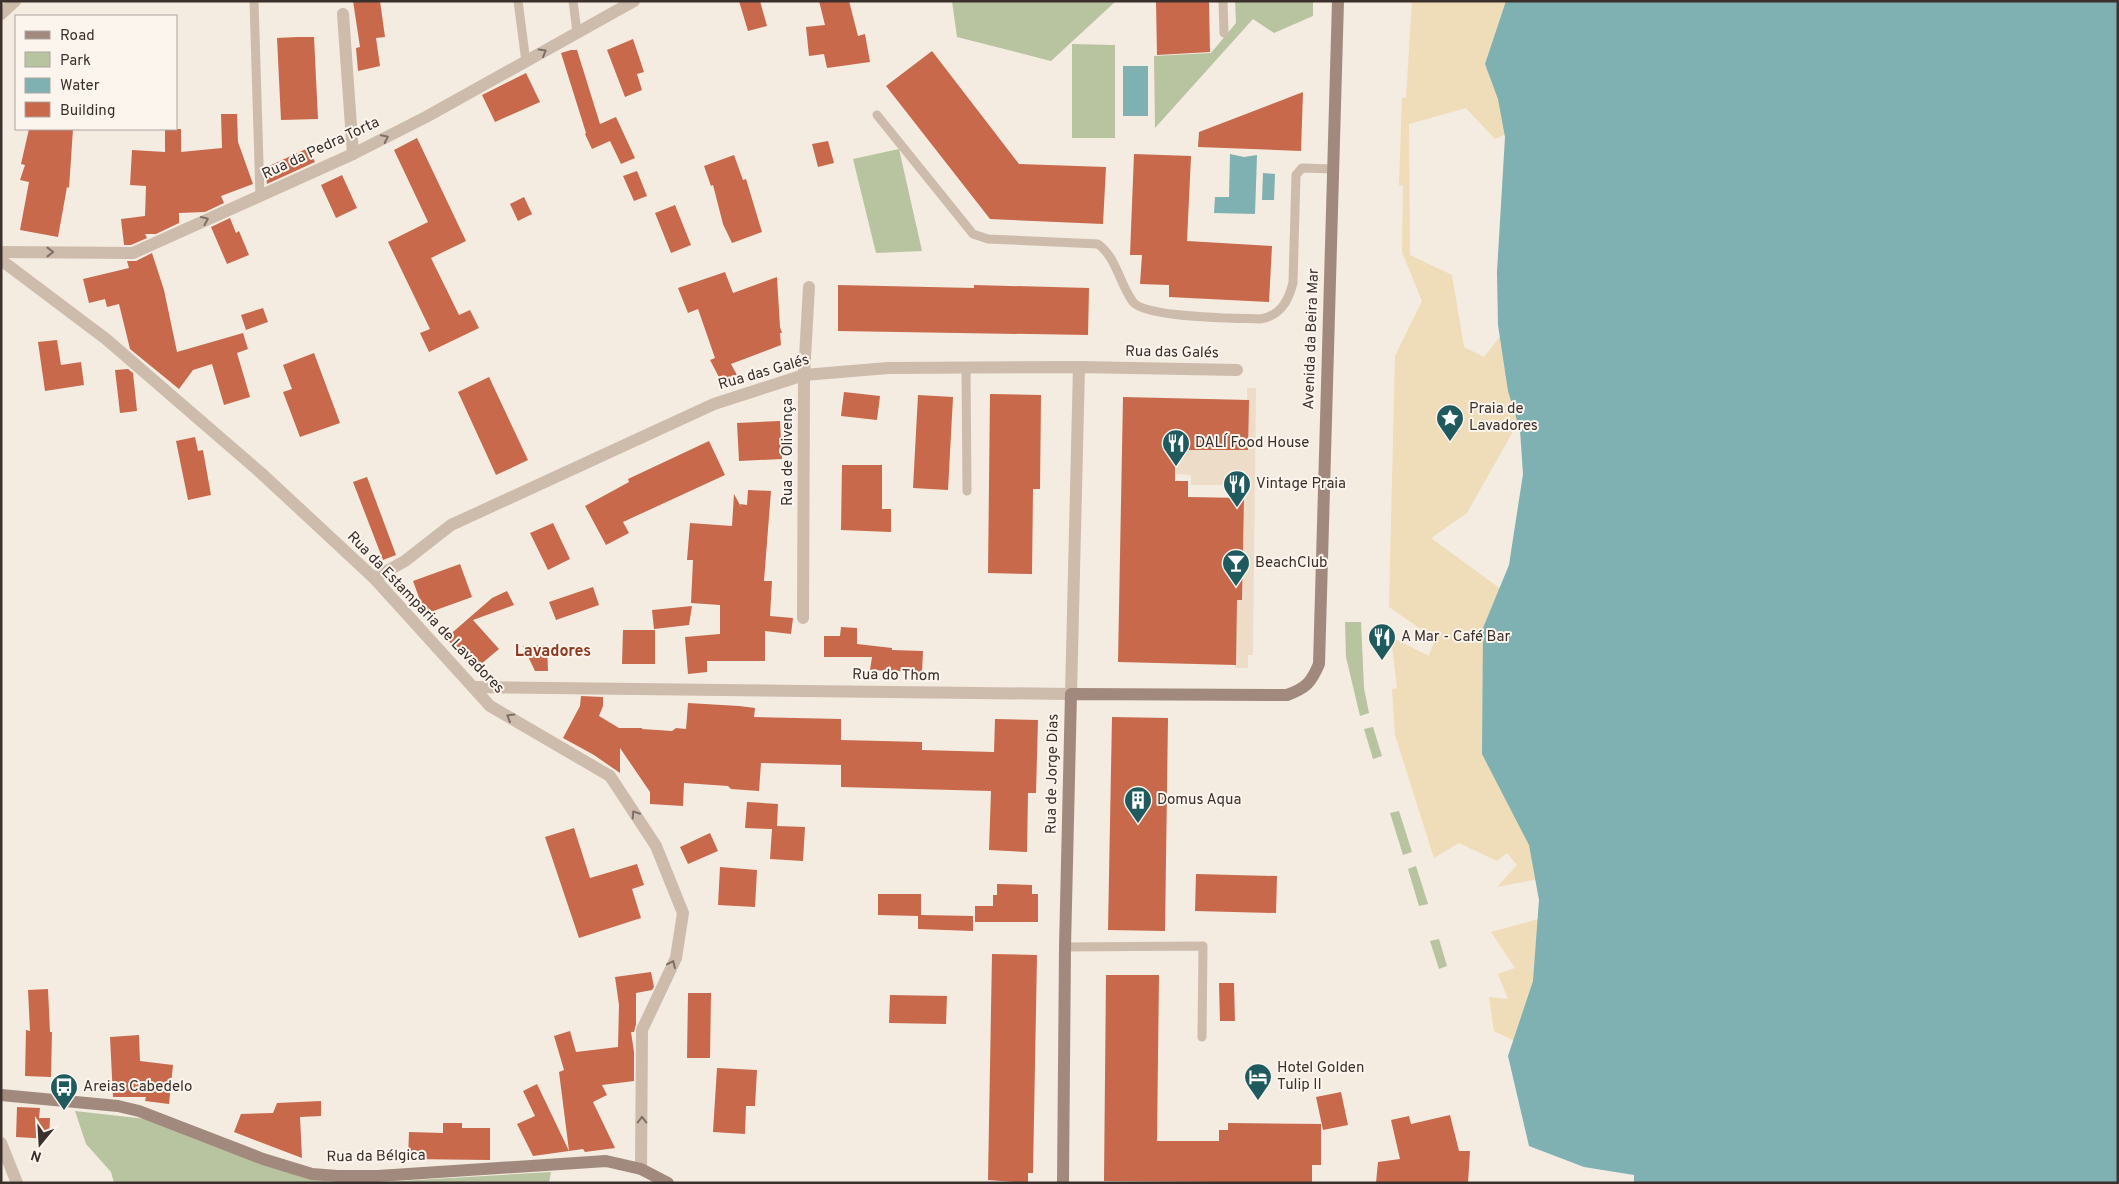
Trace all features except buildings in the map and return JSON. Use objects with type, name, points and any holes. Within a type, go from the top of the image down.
[{"type":"main road","name":"Avenida da Beira Mar","points":[[1313,677],[1318,664],[1319,646],[1338,1]]},
{"type":"main road","name":"Rua do Thom","points":[[1071,694],[1286,696],[1302,690],[1313,677]]},
{"type":"main road","name":"Rua de Jorge Dias","points":[[1063,1183],[1065,947],[1071,694]]},
{"type":"main road","name":"Rua da Bélgica","points":[[1,1095],[118,1106],[139,1111],[263,1159],[312,1174],[378,1176],[606,1161],[641,1168],[668,1183]]},
{"type":"street","points":[[1,14],[15,1]]},
{"type":"street","name":"Rua da Pedra Torta","points":[[1,252],[133,253],[353,154],[426,117],[634,1]]},
{"type":"street","points":[[343,14],[353,154]]},
{"type":"street","name":"Rua da Estamparia de Lavadores","points":[[1,260],[106,339],[261,473],[374,578],[490,706],[610,776],[656,846],[683,913],[676,958],[642,1030],[641,1168]]},
{"type":"street","name":"Rua de Olivença","points":[[803,618],[804,375],[809,286]]},
{"type":"street","name":"Rua das Galés","points":[[374,578],[405,561],[451,525],[714,404],[804,375],[888,368],[1080,367],[1237,370]]},
{"type":"street","name":"Rua de Jorge Dias","points":[[1071,694],[1080,367]]},
{"type":"street","name":"Rua do Thom","points":[[473,687],[1071,694]]},
{"type":"street","points":[[1,1143],[16,1183]]},
{"type":"lane","points":[[254,1],[260,196]]},
{"type":"lane","points":[[518,1],[526,62]]},
{"type":"lane","points":[[573,1],[577,32]]},
{"type":"lane","points":[[1223,1],[1224,33]]},
{"type":"lane","points":[[878,114],[973,234],[988,239],[1098,244],[1108,251],[1134,304],[1147,311],[1163,313],[1260,319],[1271,317],[1282,309],[1289,297],[1293,283],[1296,176],[1302,168],[1334,169]]},
{"type":"lane","points":[[966,368],[967,492]]},
{"type":"lane","points":[[1065,947],[1203,946],[1202,1037]]},
{"type":"green space","points":[[952,1],[1116,1],[1051,61],[957,37]]},
{"type":"green space","points":[[1235,1],[1313,1],[1313,16],[1274,33],[1253,19],[1155,128],[1154,56],[1211,53],[1236,23]]},
{"type":"green space","points":[[1072,44],[1115,45],[1115,138],[1072,138]]},
{"type":"green space","points":[[899,149],[922,251],[876,253],[853,159]]},
{"type":"green space","points":[[1345,622],[1361,622],[1364,688],[1369,713],[1360,716],[1346,657]]},
{"type":"green space","points":[[1373,727],[1382,756],[1373,759],[1364,729]]},
{"type":"green space","points":[[1399,811],[1412,852],[1403,855],[1390,813]]},
{"type":"green space","points":[[1416,866],[1428,904],[1419,906],[1408,869]]},
{"type":"green space","points":[[1439,939],[1447,966],[1439,969],[1430,941]]},
{"type":"green space","points":[[75,1111],[155,1120],[309,1179],[341,1183],[114,1183],[111,1172],[86,1144]]},
{"type":"green space","points":[[551,1172],[549,1183],[365,1183]]},
{"type":"sand","points":[[1412,1],[1595,1],[1571,19],[1552,65],[1574,102],[1495,139],[1466,108],[1409,124],[1410,255],[1452,275],[1464,347],[1484,357],[1534,293],[1547,371],[1467,513],[1431,538],[1562,634],[1571,979],[1529,1048],[1494,1031],[1489,997],[1508,999],[1498,974],[1515,968],[1491,932],[1542,918],[1539,879],[1497,887],[1517,865],[1507,853],[1497,861],[1459,843],[1434,858],[1395,735],[1392,689],[1397,688],[1391,637],[1429,656],[1435,639],[1389,607],[1395,356],[1422,301],[1402,252],[1403,186],[1399,185],[1402,98],[1406,98]]},
{"type":"shaded area","points":[[1247,388],[1256,388],[1253,655],[1248,655],[1248,668],[1235,668],[1237,485],[1191,485],[1191,475],[1176,474],[1176,450],[1248,450]]},
{"type":"water","points":[[1506,1],[2118,1],[2118,1183],[1634,1183],[1634,1175],[1584,1167],[1529,1146],[1508,1056],[1533,981],[1539,900],[1529,845],[1482,754],[1483,628],[1509,565],[1523,474],[1520,430],[1508,391],[1498,325],[1497,272],[1505,137],[1498,99],[1485,64]]},
{"type":"water","points":[[1123,66],[1148,66],[1148,116],[1123,116]]},
{"type":"water","points":[[1230,154],[1244,157],[1257,155],[1255,214],[1214,213],[1215,197],[1229,197]]},
{"type":"water","points":[[1263,173],[1275,174],[1274,200],[1262,200]]},
{"type":"place","name":"Praia de Lavadores","points":[[1450,442]]},
{"type":"place","name":"DALÍ Food House","points":[[1176,467]]},
{"type":"place","name":"Vintage Praia","points":[[1237,508]]},
{"type":"place","name":"BeachClub","points":[[1236,587]]},
{"type":"place","name":"A Mar - Café Bar","points":[[1382,661]]},
{"type":"place","name":"Domus Aqua","points":[[1138,824]]},
{"type":"place","name":"Hotel Golden Tulip II","points":[[1258,1101]]},
{"type":"place","name":"Areias Cabedelo","points":[[64,1111]]},
{"type":"district","name":"Lavadores","points":[[553,652]]}]
